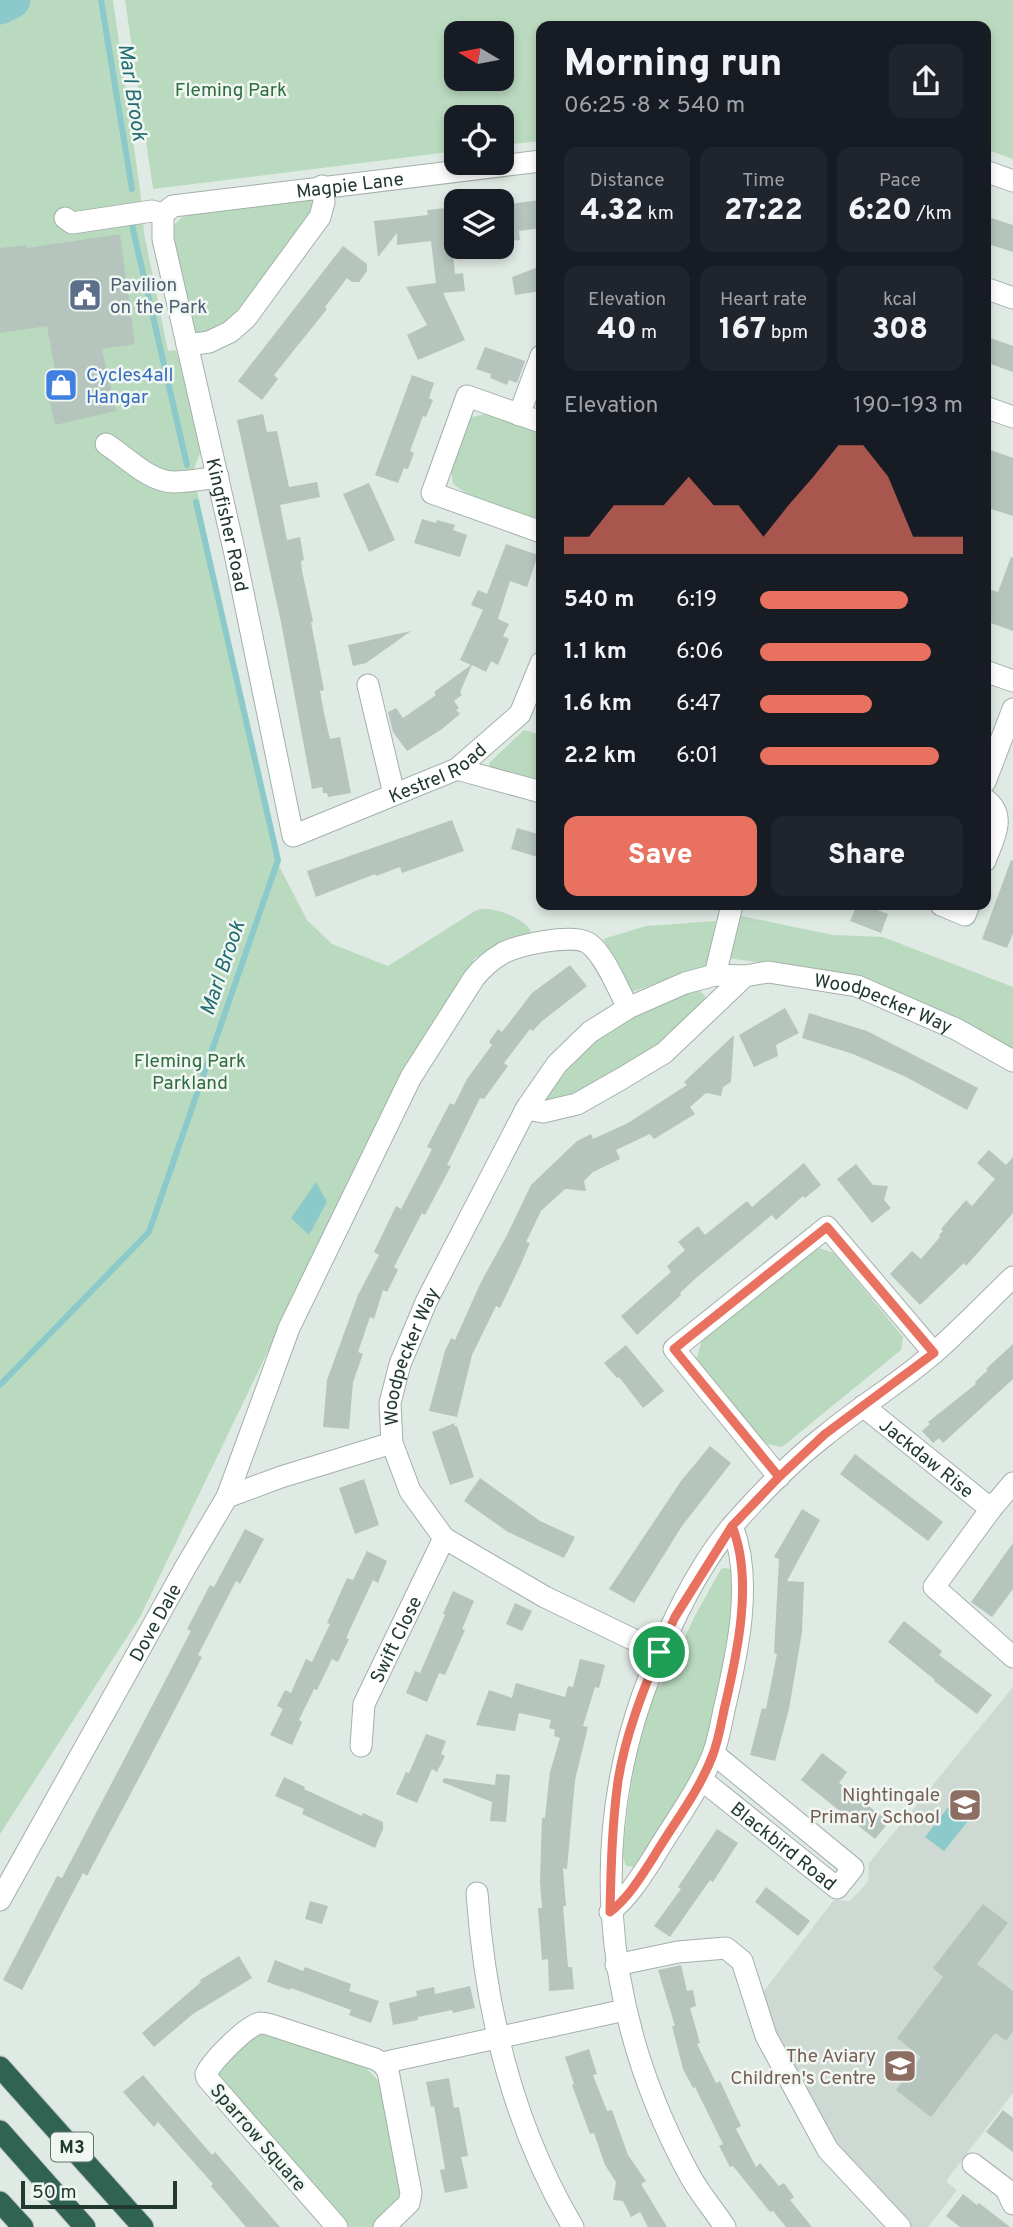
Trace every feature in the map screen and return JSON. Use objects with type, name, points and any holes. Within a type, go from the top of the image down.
[{"type":"highway","name":"M3","points":[[0,2067],[143,2227]]},
{"type":"highway","name":"M3","points":[[0,2131],[86,2227]]},
{"type":"highway","points":[[0,2202],[23,2227]]},
{"type":"street","name":"Magpie Lane","points":[[65,218],[72,223],[152,211],[163,214],[173,206],[536,162]]},
{"type":"street","points":[[991,173],[1013,181]]},
{"type":"street","points":[[187,345],[209,342],[230,332],[246,318],[320,218],[324,202],[322,186]]},
{"type":"street","name":"Kingfisher Road","points":[[163,214],[163,239],[218,477],[293,835]]},
{"type":"street","points":[[991,290],[1013,298]]},
{"type":"street","points":[[519,415],[536,369]]},
{"type":"street","points":[[536,420],[467,396],[432,493],[536,529]]},
{"type":"street","points":[[991,409],[1013,417]]},
{"type":"street","points":[[106,444],[136,466],[163,480],[178,482],[218,477]]},
{"type":"street","points":[[991,673],[1013,681]]},
{"type":"street","name":"Kestrel Road","points":[[293,835],[457,769],[520,714],[536,675]]},
{"type":"street","points":[[368,685],[394,794]]},
{"type":"street","points":[[991,766],[1013,709]]},
{"type":"street","points":[[520,714],[536,719]]},
{"type":"street","points":[[457,769],[536,791]]},
{"type":"street","points":[[991,804],[999,821],[991,844]]},
{"type":"street","points":[[715,975],[731,910]]},
{"type":"street","points":[[953,910],[965,915],[967,910]]},
{"type":"street","name":"Dove Dale","points":[[0,1900],[227,1497],[289,1328],[411,1077],[474,978],[483,967],[512,950],[567,939],[586,941],[598,953],[628,1008]]},
{"type":"street","name":"Woodpecker Way","points":[[659,1652],[545,1597],[444,1538],[410,1491],[392,1443],[390,1403],[400,1364],[427,1300],[526,1109],[556,1064],[590,1032],[628,1008],[685,983],[715,975],[746,976],[768,972],[857,986],[957,1029],[1013,1061]]},
{"type":"street","points":[[526,1109],[544,1112],[577,1104],[621,1079],[664,1053],[746,976]]},
{"type":"street","points":[[779,1477],[674,1349],[827,1227],[934,1353]]},
{"type":"street","points":[[725,2227],[691,2178],[658,2112],[625,2010],[616,1965],[610,1912],[610,1864],[618,1781],[634,1718],[675,1617],[732,1526],[825,1434],[934,1353],[1013,1277]]},
{"type":"street","name":"Jackdaw Rise","points":[[863,1406],[991,1509]]},
{"type":"street","points":[[227,1497],[281,1477],[392,1443]]},
{"type":"street","name":"Jackdaw Rise","points":[[1013,1483],[934,1587],[1013,1657]]},
{"type":"street","points":[[610,1912],[624,1901],[644,1873],[702,1780],[714,1754],[738,1641],[743,1578],[740,1545],[732,1526]]},
{"type":"street","name":"Swift Close","points":[[361,1746],[364,1704],[444,1538]]},
{"type":"street","name":"Blackbird Road","points":[[702,1780],[837,1888],[853,1868],[714,1754]]},
{"type":"street","points":[[477,1893],[480,1938],[497,2039],[525,2124],[547,2177],[573,2227]]},
{"type":"street","points":[[616,1965],[678,1952],[726,1948],[742,1961],[766,2036],[828,2150],[900,2227]]},
{"type":"street","points":[[384,2227],[409,2203],[411,2193],[394,2097],[388,2071],[383,2063],[625,2010]]},
{"type":"street","name":"Sparrow Square","points":[[337,2227],[215,2089],[206,2074],[214,2061],[260,2023],[383,2063]]},
{"type":"street","points":[[973,2164],[1006,2189],[1013,2204]]},
{"type":"shaded area","name":"The Aviary Children's Centre","points":[[1013,1687],[1013,2093],[946,2181],[957,2190],[928,2227],[911,2227],[817,2126],[760,1996],[834,1900],[849,1901],[860,1891],[868,1881],[869,1863]]},
{"type":"green space","name":"Fleming Park Parkland","points":[[0,0],[113,0],[144,233],[168,351],[176,350],[202,448],[193,472],[278,864],[307,920],[332,944],[388,966],[480,909],[492,909],[512,916],[524,923],[531,932],[475,958],[401,1075],[140,1617],[0,1834]]},
{"type":"green space","name":"Fleming Park","points":[[125,0],[1013,0],[1013,159],[991,151],[991,21],[536,21],[536,142],[514,144],[514,105],[444,105],[444,153],[153,189]]},
{"type":"green space","points":[[311,199],[313,205],[310,215],[235,318],[196,339],[172,234],[175,224],[184,215]]},
{"type":"green space","points":[[486,414],[536,429],[536,518],[470,496],[453,484],[451,470],[471,417]]},
{"type":"green space","points":[[524,730],[536,734],[536,782],[490,769],[489,763]]},
{"type":"green space","points":[[736,915],[833,935],[883,937],[1013,987],[1013,1052],[806,968],[726,958]]},
{"type":"green space","points":[[716,921],[706,966],[632,992],[603,939],[646,926]]},
{"type":"green space","points":[[699,990],[705,996],[705,1005],[639,1061],[555,1105],[546,1101],[544,1091],[608,1031],[652,1007]]},
{"type":"green space","points":[[816,1247],[834,1253],[903,1337],[901,1350],[782,1447],[762,1443],[696,1360],[703,1337]]},
{"type":"green space","points":[[721,1569],[735,1570],[732,1648],[703,1756],[692,1779],[635,1867],[626,1866],[623,1857],[630,1792],[647,1713],[654,1694],[663,1682],[696,1614]]},
{"type":"green space","points":[[258,2032],[351,2061],[367,2069],[381,2084],[404,2193],[374,2227],[344,2227],[216,2075],[218,2066]]},
{"type":"water","points":[[316,1182],[327,1202],[309,1235],[291,1218]]},
{"type":"water","points":[[953,1801],[972,1816],[944,1851],[925,1837]]},
{"type":"building","points":[[536,200],[536,229],[519,231],[520,240],[514,241],[514,203]]},
{"type":"building","points":[[444,208],[444,259],[453,259],[455,274],[463,273],[465,291],[443,293],[465,340],[418,360],[407,335],[427,325],[406,287],[436,283],[431,241],[397,245],[397,233],[378,257],[374,221],[428,215],[427,210]]},
{"type":"building","points":[[991,218],[1013,225],[1013,252],[991,245]]},
{"type":"building","name":"Pavilion on the Park","points":[[120,234],[135,344],[102,349],[116,411],[55,425],[47,390],[58,387],[47,326],[0,333],[0,248],[26,245],[27,248]]},
{"type":"building","points":[[343,246],[367,264],[367,271],[359,282],[352,282],[347,278],[325,307],[327,309],[274,375],[278,379],[262,400],[238,381]]},
{"type":"building","points":[[536,268],[536,292],[515,295],[512,277]]},
{"type":"building","points":[[991,338],[1013,346],[1013,372],[991,364]]},
{"type":"building","points":[[485,347],[525,361],[517,383],[509,380],[507,385],[490,378],[491,374],[476,369]]},
{"type":"building","points":[[412,375],[434,383],[429,398],[433,400],[426,417],[423,416],[410,451],[414,453],[408,469],[404,468],[398,483],[375,475]]},
{"type":"building","points":[[263,414],[267,432],[277,431],[289,487],[317,482],[320,497],[280,505],[287,540],[300,537],[304,560],[301,561],[302,571],[324,690],[320,691],[325,718],[330,739],[340,737],[351,793],[328,797],[327,793],[323,793],[322,787],[312,789],[281,622],[237,420]]},
{"type":"building","points":[[991,450],[1013,458],[1013,516],[991,509]]},
{"type":"building","points":[[369,483],[395,540],[369,552],[343,494]]},
{"type":"building","points":[[422,519],[455,525],[453,530],[467,535],[460,557],[414,543]]},
{"type":"building","points":[[506,544],[536,554],[527,587],[510,581],[498,619],[509,624],[503,636],[509,639],[498,665],[491,661],[486,672],[472,665],[460,692],[462,695],[454,701],[460,714],[407,751],[393,732],[388,712],[396,708],[403,718],[436,695],[434,692],[471,665],[460,660],[483,610],[471,605],[478,590],[487,594]]},
{"type":"building","points":[[1011,557],[1013,631],[991,623],[991,590],[998,592]]},
{"type":"building","points":[[411,631],[366,663],[353,666],[348,645]]},
{"type":"building","points":[[452,820],[464,851],[402,873],[400,867],[376,876],[375,874],[316,897],[307,871]]},
{"type":"building","points":[[517,828],[536,834],[536,856],[511,849]]},
{"type":"building","points":[[1011,860],[1013,933],[1007,948],[982,939]]},
{"type":"building","points":[[855,910],[877,910],[888,914],[881,933],[850,921]]},
{"type":"building","points":[[570,965],[587,986],[533,1031],[530,1029],[504,1063],[508,1066],[484,1099],[480,1098],[447,1165],[451,1166],[425,1215],[422,1213],[394,1267],[398,1270],[387,1292],[383,1290],[374,1319],[370,1317],[358,1352],[363,1354],[353,1382],[349,1429],[323,1427],[327,1380],[358,1295],[379,1255],[374,1252],[396,1206],[401,1209],[422,1169],[432,1149],[427,1147],[450,1103],[454,1105],[467,1079],[492,1045],[489,1042],[498,1029],[502,1032],[532,993]]},
{"type":"building","points":[[785,1008],[799,1033],[776,1045],[778,1056],[754,1067],[739,1035]]},
{"type":"building","points":[[809,1013],[867,1031],[978,1088],[967,1110],[906,1077],[853,1054],[802,1038]]},
{"type":"building","points":[[734,1035],[731,1082],[723,1087],[721,1096],[706,1093],[690,1107],[695,1114],[654,1139],[650,1134],[616,1150],[620,1159],[593,1172],[584,1181],[586,1191],[565,1189],[541,1211],[526,1242],[530,1243],[500,1308],[496,1306],[472,1355],[457,1417],[429,1411],[445,1351],[451,1338],[455,1340],[481,1282],[531,1185],[577,1141],[591,1134],[593,1139],[628,1123],[687,1085],[684,1082]]},
{"type":"building","points":[[989,1150],[1006,1165],[1013,1157],[1013,1213],[966,1266],[964,1263],[920,1305],[890,1274],[912,1251],[921,1259],[940,1237],[943,1231],[941,1229],[966,1200],[972,1206],[995,1179],[977,1163]]},
{"type":"building","points":[[804,1163],[821,1185],[805,1198],[803,1196],[776,1220],[772,1215],[696,1278],[637,1335],[621,1316],[671,1272],[667,1266],[685,1250],[678,1242],[698,1226],[705,1235],[747,1201],[752,1207]]},
{"type":"building","points":[[856,1164],[873,1185],[888,1186],[884,1200],[891,1208],[872,1223],[837,1179]]},
{"type":"building","points":[[1013,1344],[1013,1379],[943,1443],[939,1438],[933,1443],[922,1431],[930,1424],[928,1422],[976,1384],[988,1370],[986,1369]]},
{"type":"building","points":[[626,1345],[664,1391],[643,1408],[619,1377],[604,1363]]},
{"type":"building","points":[[455,1423],[474,1477],[450,1485],[432,1432]]},
{"type":"building","points":[[710,1446],[731,1463],[682,1526],[634,1603],[609,1589],[681,1481]]},
{"type":"building","points":[[855,1454],[943,1522],[928,1541],[840,1474]]},
{"type":"building","points":[[480,1478],[540,1521],[575,1537],[564,1558],[508,1532],[464,1501]]},
{"type":"building","points":[[364,1479],[379,1525],[355,1534],[339,1488]]},
{"type":"building","points":[[802,1509],[820,1520],[787,1581],[804,1582],[802,1632],[789,1709],[775,1761],[750,1755],[762,1708],[766,1709],[777,1654],[774,1653],[779,1559],[774,1557]]},
{"type":"building","points":[[245,1529],[264,1539],[240,1584],[236,1581],[198,1655],[202,1657],[148,1761],[87,1876],[83,1873],[22,1990],[3,1980],[57,1876],[62,1878],[191,1631],[187,1629],[210,1585],[214,1587]]},
{"type":"building","points":[[1013,1543],[1013,1589],[992,1617],[971,1602]]},
{"type":"building","points":[[367,1551],[387,1561],[378,1583],[373,1580],[338,1662],[332,1659],[317,1690],[314,1689],[299,1720],[302,1722],[292,1745],[270,1735],[283,1709],[277,1706],[285,1690],[291,1693],[306,1659],[312,1662],[347,1578],[353,1580]]},
{"type":"building","points":[[453,1591],[474,1601],[462,1629],[465,1630],[445,1675],[439,1673],[427,1702],[406,1693],[415,1671],[420,1673]]},
{"type":"building","points":[[515,1603],[532,1611],[522,1631],[506,1624]]},
{"type":"building","points":[[904,1621],[942,1651],[939,1655],[992,1695],[977,1714],[888,1642]]},
{"type":"building","points":[[580,1659],[605,1665],[599,1688],[595,1687],[583,1726],[588,1727],[575,1780],[567,1869],[563,1868],[568,1967],[572,1967],[574,1989],[549,1991],[548,1959],[542,1960],[538,1908],[542,1908],[542,1818],[545,1818],[550,1772],[560,1738],[554,1736],[555,1730],[549,1728],[551,1720],[519,1713],[515,1731],[476,1725],[489,1690],[512,1698],[516,1683],[565,1697],[568,1686],[573,1687]]},
{"type":"building","points":[[426,1734],[446,1741],[441,1754],[445,1756],[437,1772],[432,1769],[417,1803],[396,1794],[406,1772],[409,1773]]},
{"type":"building","points":[[822,1753],[847,1772],[839,1783],[889,1822],[875,1839],[801,1780]]},
{"type":"building","points":[[496,1774],[510,1775],[506,1822],[490,1821],[492,1802],[442,1782],[444,1778],[495,1785]]},
{"type":"building","points":[[284,1777],[362,1816],[363,1813],[383,1822],[375,1848],[302,1814],[304,1809],[275,1796]]},
{"type":"building","points":[[717,1829],[738,1843],[713,1882],[710,1880],[670,1937],[654,1926],[681,1889],[678,1887]]},
{"type":"building","points":[[766,1887],[810,1921],[798,1936],[755,1902]]},
{"type":"building","points":[[310,1901],[328,1906],[322,1924],[305,1919]]},
{"type":"building","points":[[983,1904],[1008,1923],[977,1964],[1013,1991],[1013,2031],[1006,2041],[995,2033],[931,2117],[896,2090],[921,2057],[897,2038],[943,1977],[933,1968]]},
{"type":"building","points":[[239,1956],[252,1978],[193,2014],[154,2047],[142,2033],[201,1982],[200,1980]]},
{"type":"building","points":[[275,1960],[303,1971],[305,1967],[351,1984],[349,1991],[379,2001],[371,2023],[349,2015],[351,2010],[267,1982]]},
{"type":"building","points":[[681,1965],[687,1991],[693,1990],[696,2006],[690,2008],[700,2043],[697,2044],[716,2083],[720,2081],[741,2126],[736,2129],[756,2167],[760,2163],[779,2186],[784,2183],[794,2197],[790,2200],[812,2227],[786,2227],[773,2211],[770,2212],[733,2166],[730,2167],[719,2146],[723,2144],[695,2087],[693,2088],[683,2069],[672,2026],[675,2026],[658,1970]]},
{"type":"building","points":[[470,1986],[475,2008],[418,2017],[418,2020],[393,2025],[389,2003],[417,1996],[416,1991],[434,1987],[435,1994]]},
{"type":"building","points":[[589,2049],[597,2074],[593,2075],[607,2111],[612,2110],[628,2155],[646,2181],[641,2184],[667,2227],[648,2227],[640,2212],[631,2217],[623,2201],[613,2200],[616,2182],[605,2165],[594,2133],[590,2134],[565,2057]]},
{"type":"building","points":[[143,2075],[212,2155],[215,2152],[280,2227],[246,2227],[211,2186],[213,2184],[158,2122],[154,2127],[123,2092]]},
{"type":"building","points":[[449,2078],[454,2108],[459,2107],[468,2156],[461,2157],[468,2188],[445,2193],[440,2170],[445,2169],[434,2106],[431,2107],[426,2082]]},
{"type":"building","points":[[1003,2110],[1013,2118],[1013,2152],[986,2132]]},
{"type":"building","points":[[963,2194],[1010,2227],[960,2227],[946,2216]]},
{"type":"waterway","points":[[0,6],[12,0]]},
{"type":"waterway","name":"Marl Brook","points":[[101,0],[132,189]]},
{"type":"waterway","name":"Marl Brook","points":[[132,225],[187,465]]},
{"type":"waterway","name":"Marl Brook","points":[[0,1385],[149,1232],[278,860],[196,502]]},
{"type":"place","name":"Pavilion on the Park","points":[[85,295]]},
{"type":"place","name":"Cycles4all Hangar","points":[[61,385]]},
{"type":"place","name":"Nightingale Primary School","points":[[965,1805]]},
{"type":"place","name":"The Aviary Children's Centre","points":[[900,2066]]},
{"type":"route","points":[[659,1652],[634,1718],[618,1781],[610,1864],[610,1912],[624,1901],[644,1873],[682,1814],[714,1754],[738,1641],[743,1578],[740,1545],[732,1526],[825,1434],[934,1353],[827,1227],[674,1349],[779,1477],[732,1526],[675,1617],[659,1652]]}]
